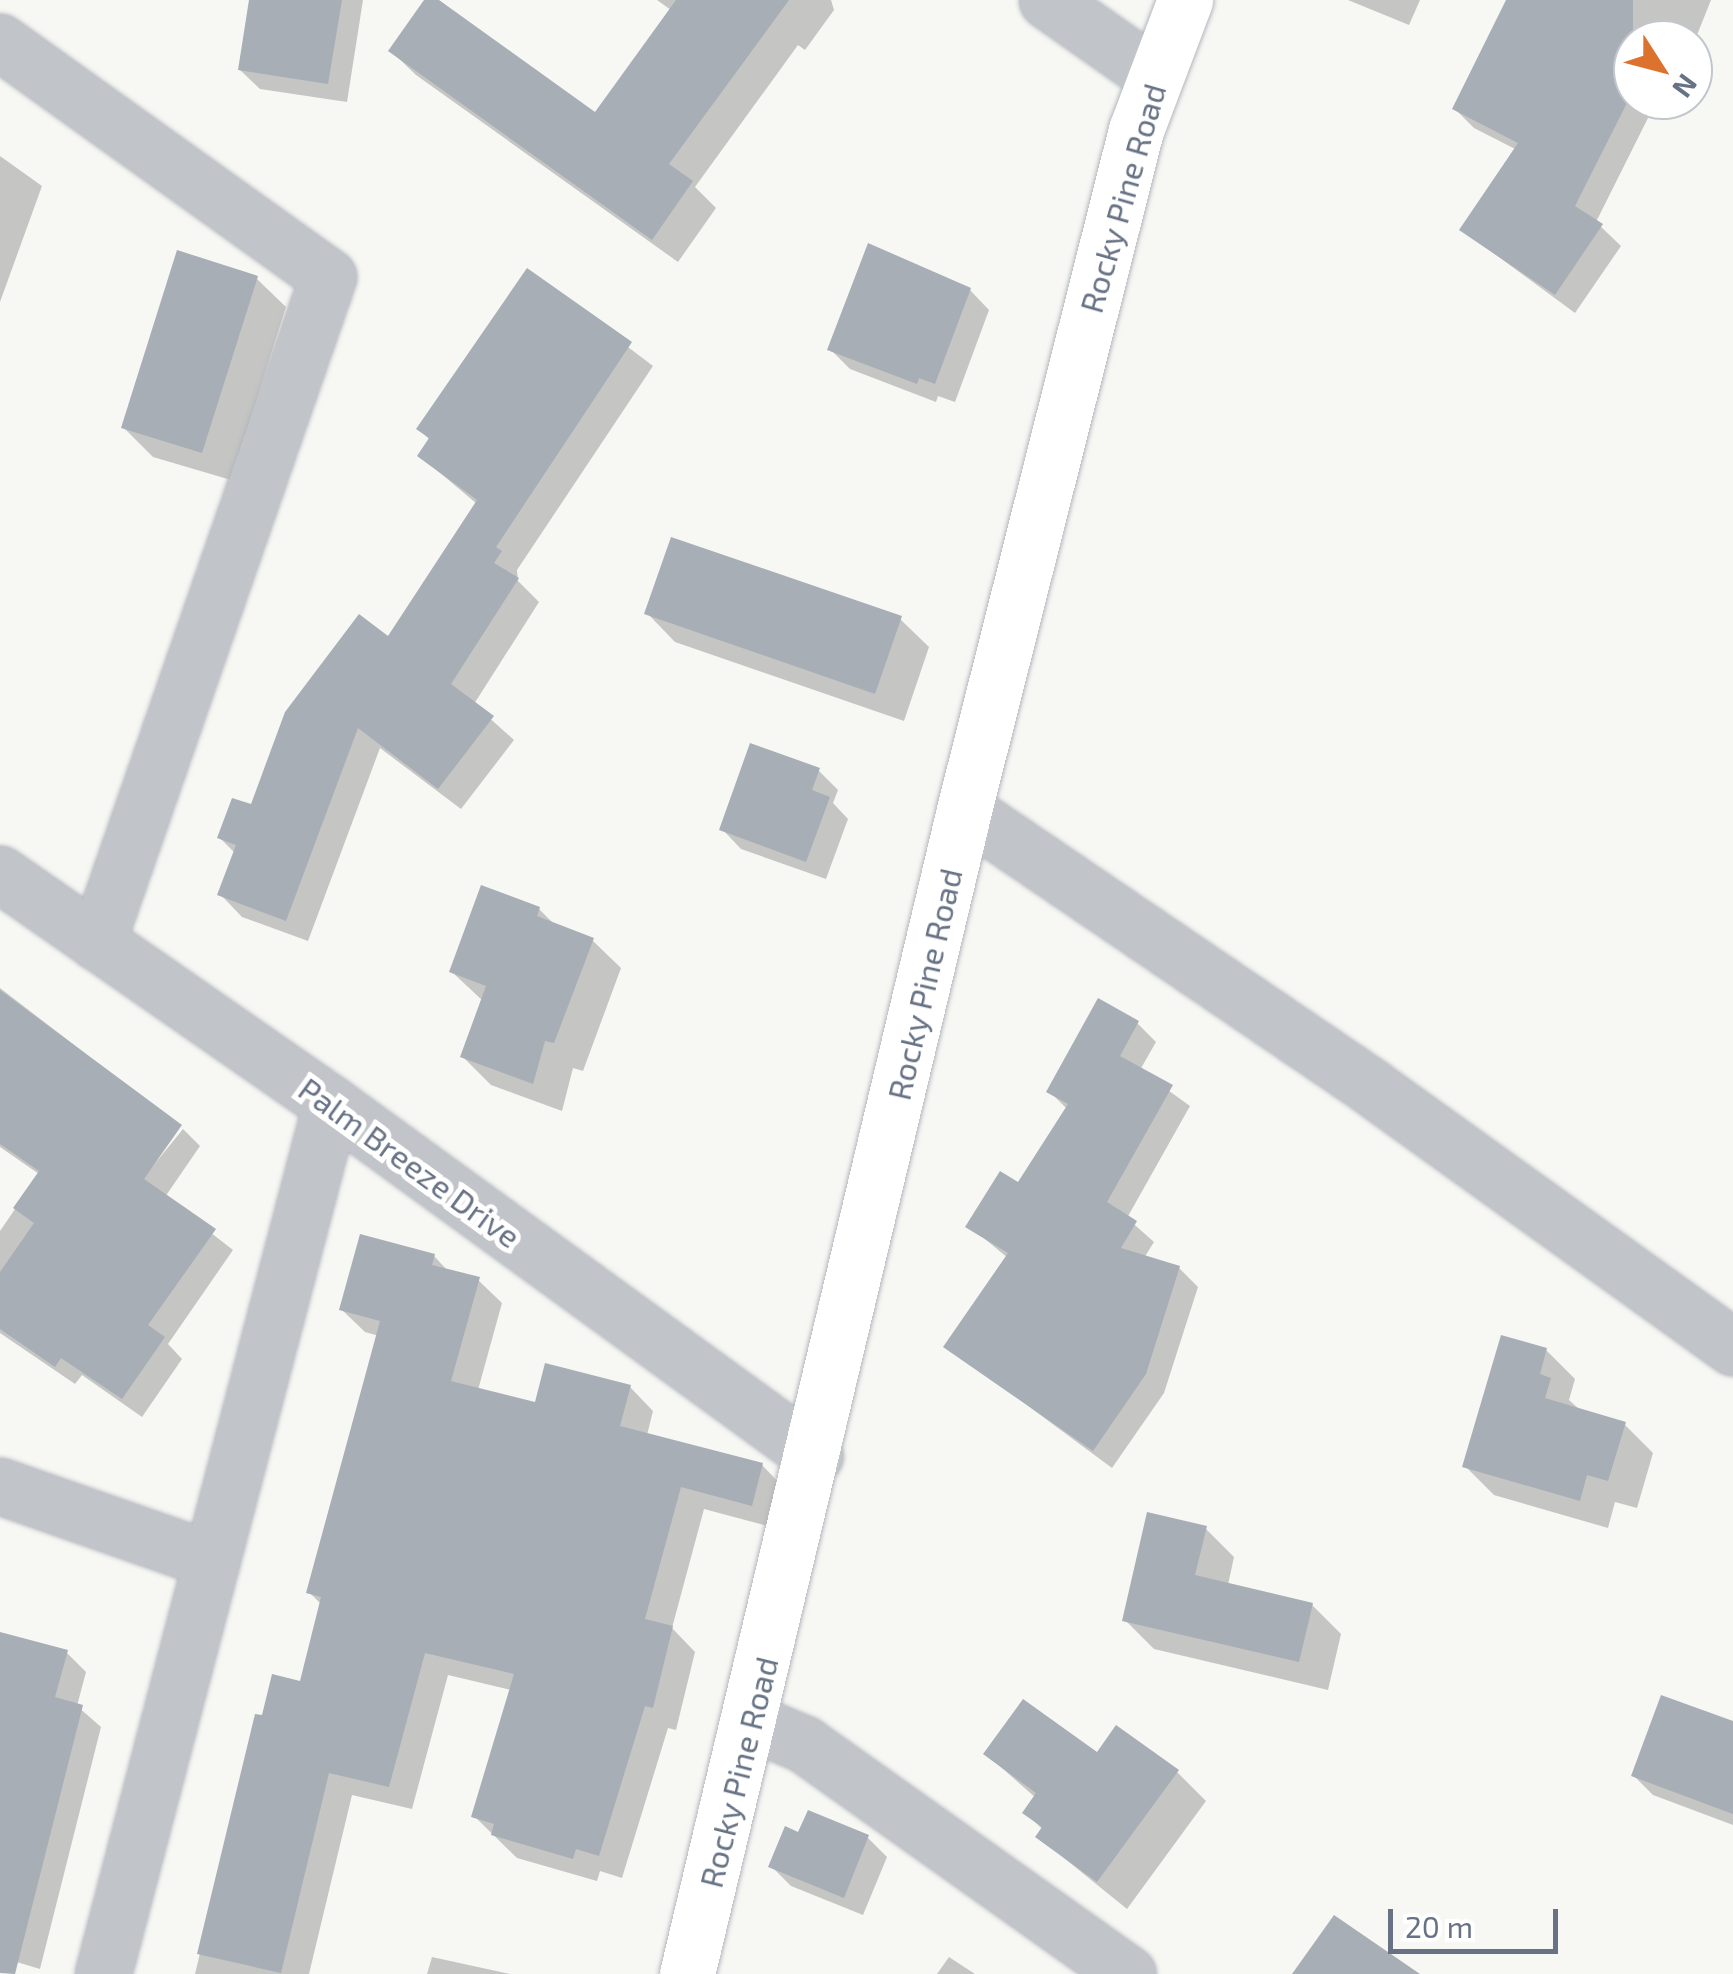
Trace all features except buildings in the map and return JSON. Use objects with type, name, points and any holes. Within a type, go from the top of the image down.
[{"type":"street","points":[[1048,0],[1155,76]]},
{"type":"street","name":"Rocky Pine Road","points":[[688,1974],[815,1456],[964,810],[1155,76],[1185,0]]},
{"type":"street","points":[[0,42],[328,277],[97,942]]},
{"type":"street","points":[[964,810],[1371,1087],[1733,1347]]},
{"type":"street","name":"Palm Breeze Drive","points":[[0,874],[330,1104],[815,1456]]},
{"type":"street","points":[[104,1974],[330,1104]]},
{"type":"street","points":[[0,1486],[211,1560]]},
{"type":"street","points":[[750,1722],[804,1744],[1128,1974]]}]
